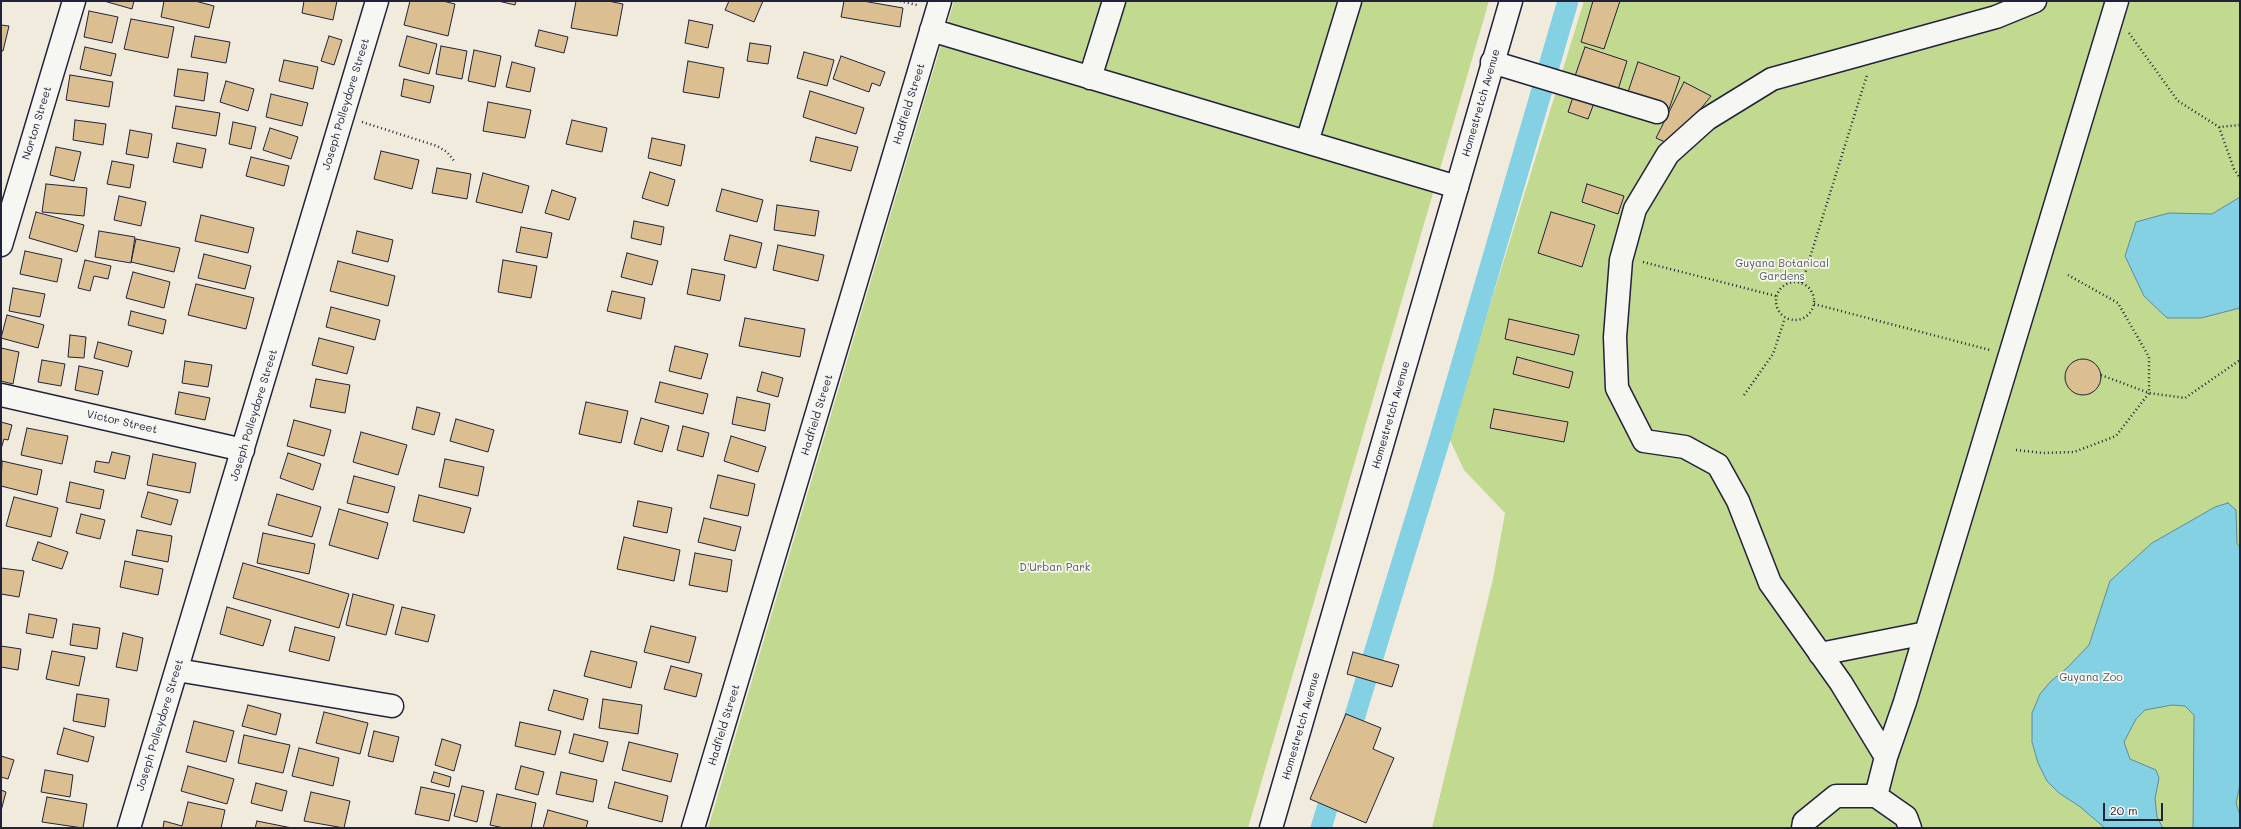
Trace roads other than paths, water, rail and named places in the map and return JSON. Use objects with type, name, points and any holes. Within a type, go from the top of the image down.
[{"type":"street","name":"Norton Street","points":[[1,245],[74,1]]},
{"type":"street","name":"Joseph Polleydore Street","points":[[129,828],[377,1]]},
{"type":"street","name":"Hadfield Street","points":[[693,828],[940,1]]},
{"type":"street","points":[[1090,78],[1114,1]]},
{"type":"street","points":[[1307,142],[1350,1]]},
{"type":"street","name":"Homestretch Avenue","points":[[1271,828],[1492,62],[1511,1]]},
{"type":"street","points":[[1886,757],[1840,683],[1770,583],[1738,501],[1718,466],[1685,447],[1644,441],[1617,388],[1615,338],[1622,256],[1635,209],[1668,154],[1707,119],[1772,79],[1996,17],[2035,1]]},
{"type":"street","points":[[1876,796],[1886,757],[1926,633],[2116,6]]},
{"type":"street","points":[[931,30],[1457,187]]},
{"type":"street","points":[[1492,62],[1557,80],[1657,112]]},
{"type":"street","name":"Victor Street","points":[[1,395],[243,450]]},
{"type":"street","points":[[1820,654],[1926,633]]},
{"type":"street","points":[[176,670],[392,706]]},
{"type":"street","points":[[1803,828],[1804,822],[1836,796],[1876,796],[1906,817],[1910,828]]},
{"type":"water","points":[[2240,197],[2240,308],[2201,318],[2167,318],[2144,296],[2125,256],[2136,222],[2169,213],[2212,214]]},
{"type":"water","points":[[2228,503],[2236,510],[2237,544],[2240,547],[2240,785],[2236,803],[2240,815],[2240,828],[2193,828],[2194,715],[2185,706],[2172,705],[2145,710],[2136,719],[2124,742],[2130,759],[2156,770],[2159,778],[2155,799],[2157,817],[2163,828],[2105,828],[2079,806],[2059,793],[2047,781],[2038,763],[2032,742],[2032,713],[2040,694],[2050,682],[2068,667],[2089,645],[2110,581],[2152,543],[2215,507]]},
{"type":"waterway","points":[[1346,745],[1438,445],[1568,1]]},
{"type":"waterway","points":[[1321,828],[1336,779]]},
{"type":"park label","name":"Guyana Botanical Gardens","points":[[1782,270]]},
{"type":"park label","name":"D'Urban Park","points":[[1055,568]]},
{"type":"park label","name":"Guyana Zoo","points":[[2091,678]]}]
